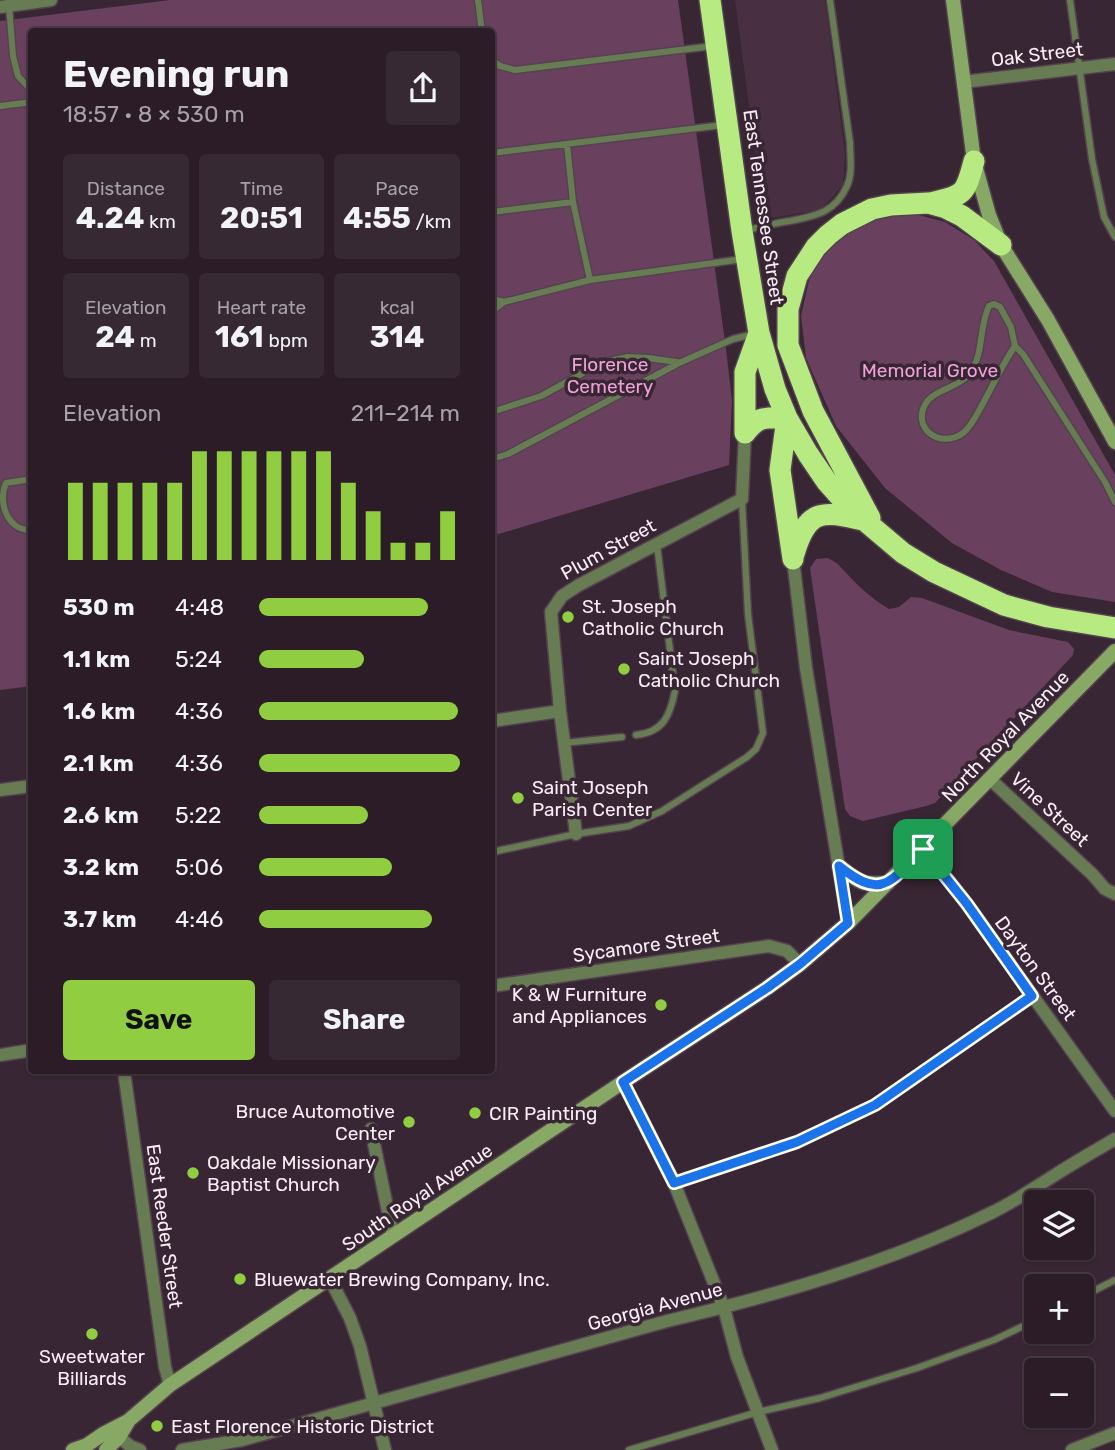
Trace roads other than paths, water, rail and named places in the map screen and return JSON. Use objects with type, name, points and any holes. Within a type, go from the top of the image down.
[{"type":"highway","name":"East Tennessee Street","points":[[710,0],[742,231],[760,333],[775,389],[787,418],[808,454],[827,482],[851,509],[903,553],[934,572],[1003,605],[1048,617],[1115,628]]},
{"type":"highway","points":[[870,526],[813,411],[788,345],[788,309],[797,276],[816,247],[842,224],[872,209],[954,198],[967,186],[974,161]]},
{"type":"highway","points":[[928,203],[962,216],[1001,245]]},
{"type":"highway","points":[[745,433],[745,372],[760,333]]},
{"type":"highway","points":[[745,433],[754,422],[762,418],[787,418],[780,470],[793,559]]},
{"type":"highway","points":[[793,559],[800,534],[815,517],[828,513],[840,514],[870,526]]},
{"type":"street","points":[[5,6],[51,0]]},
{"type":"street","points":[[953,0],[974,161],[1001,245],[1048,320],[1115,442]]},
{"type":"street","name":"Oak Street","points":[[963,82],[1115,64]]},
{"type":"street","points":[[741,499],[745,433]]},
{"type":"street","name":"Plum Street","points":[[576,834],[551,612],[562,596],[741,499]]},
{"type":"street","points":[[793,559],[806,668],[848,923]]},
{"type":"street","name":"North Royal Avenue","points":[[923,849],[1115,651]]},
{"type":"street","points":[[495,721],[560,710]]},
{"type":"street","name":"Vine Street","points":[[990,779],[1105,889],[1115,894]]},
{"type":"street","points":[[0,790],[28,786]]},
{"type":"street","name":"South Royal Avenue","points":[[73,1450],[87,1445],[128,1421],[170,1385],[767,988],[848,923],[923,849]]},
{"type":"street","name":"Dayton Street","points":[[923,849],[967,904],[1115,1111]]},
{"type":"street","points":[[839,866],[860,882],[872,885],[888,883]]},
{"type":"street","name":"Sycamore Street","points":[[495,986],[769,946],[787,951],[800,964]]},
{"type":"street","points":[[0,1055],[28,1051]]},
{"type":"street","name":"East Reeder Street","points":[[124,1074],[170,1385]]},
{"type":"street","points":[[623,1082],[674,1183],[724,1308],[737,1357],[772,1450]]},
{"type":"street","points":[[370,1129],[393,1236]]},
{"type":"street","name":"Georgia Avenue","points":[[182,1450],[242,1440],[667,1321],[724,1308],[862,1266],[992,1213],[1115,1139]]},
{"type":"street","points":[[330,1279],[350,1318],[360,1346],[385,1450]]},
{"type":"street","name":"South Royal Avenue","points":[[106,1450],[119,1437],[128,1421]]},
{"type":"street","points":[[1072,1450],[1115,1433]]},
{"type":"street","points":[[119,1437],[130,1446],[141,1450]]},
{"type":"lane","points":[[478,0],[482,28]]},
{"type":"lane","points":[[742,231],[822,214],[836,203],[848,185],[850,143],[830,0]]},
{"type":"lane","points":[[1070,0],[1092,159],[1104,217],[1115,237]]},
{"type":"lane","points":[[5,6],[11,24],[13,56],[18,76],[28,87]]},
{"type":"lane","points":[[0,26],[11,24]]},
{"type":"lane","points":[[495,62],[515,70],[717,46]]},
{"type":"lane","points":[[0,106],[28,102]]},
{"type":"lane","points":[[495,153],[728,125]]},
{"type":"lane","points":[[567,144],[573,202],[590,280]]},
{"type":"lane","points":[[495,212],[573,202]]},
{"type":"lane","points":[[495,309],[504,302],[590,280],[748,258]]},
{"type":"lane","points":[[495,300],[504,302]]},
{"type":"lane","points":[[1015,346],[972,423],[963,433],[950,440],[937,439],[926,430],[922,418],[926,404],[935,395],[953,387],[970,373],[978,356],[985,313],[989,306],[994,304],[1000,307],[1011,327],[1015,346],[1024,354],[1115,502]]},
{"type":"lane","points":[[495,458],[508,454],[679,363],[733,339],[760,333]]},
{"type":"lane","points":[[495,411],[541,396],[603,362],[638,357],[679,363]]},
{"type":"lane","points":[[28,480],[6,483],[2,491],[2,501],[9,518],[16,526],[28,530]]},
{"type":"lane","points":[[495,851],[629,826],[662,811],[756,749],[763,733],[748,614],[741,499]]},
{"type":"lane","points":[[636,735],[648,734],[658,728],[672,706],[675,691],[657,544]]},
{"type":"lane","points":[[564,743],[622,737]]},
{"type":"lane","points":[[674,1183],[797,1142],[875,1105],[1032,996]]},
{"type":"lane","points":[[1094,1291],[1115,1280]]},
{"type":"lane","points":[[629,1450],[758,1412],[820,1398],[917,1368],[1024,1326]]},
{"type":"place","name":"St. Joseph Catholic Church","points":[[568,617]]},
{"type":"place","name":"Saint Joseph Catholic Church","points":[[624,669]]},
{"type":"place","name":"Saint Joseph Parish Center","points":[[518,798]]},
{"type":"place","name":"K & W Furniture and Appliances","points":[[661,1005]]},
{"type":"place","name":"CIR Painting","points":[[475,1113]]},
{"type":"place","name":"Bruce Automotive Center","points":[[409,1122]]},
{"type":"place","name":"Oakdale Missionary Baptist Church","points":[[193,1173]]},
{"type":"place","name":"Bluewater Brewing Company, Inc.","points":[[240,1279]]},
{"type":"place","name":"Sweetwater Billiards","points":[[92,1334]]},
{"type":"place","name":"East Florence Historic District","points":[[157,1426]]},
{"type":"park label","name":"Memorial Grove","points":[[930,370]]},
{"type":"park label","name":"Florence Cemetery","points":[[610,375]]}]
